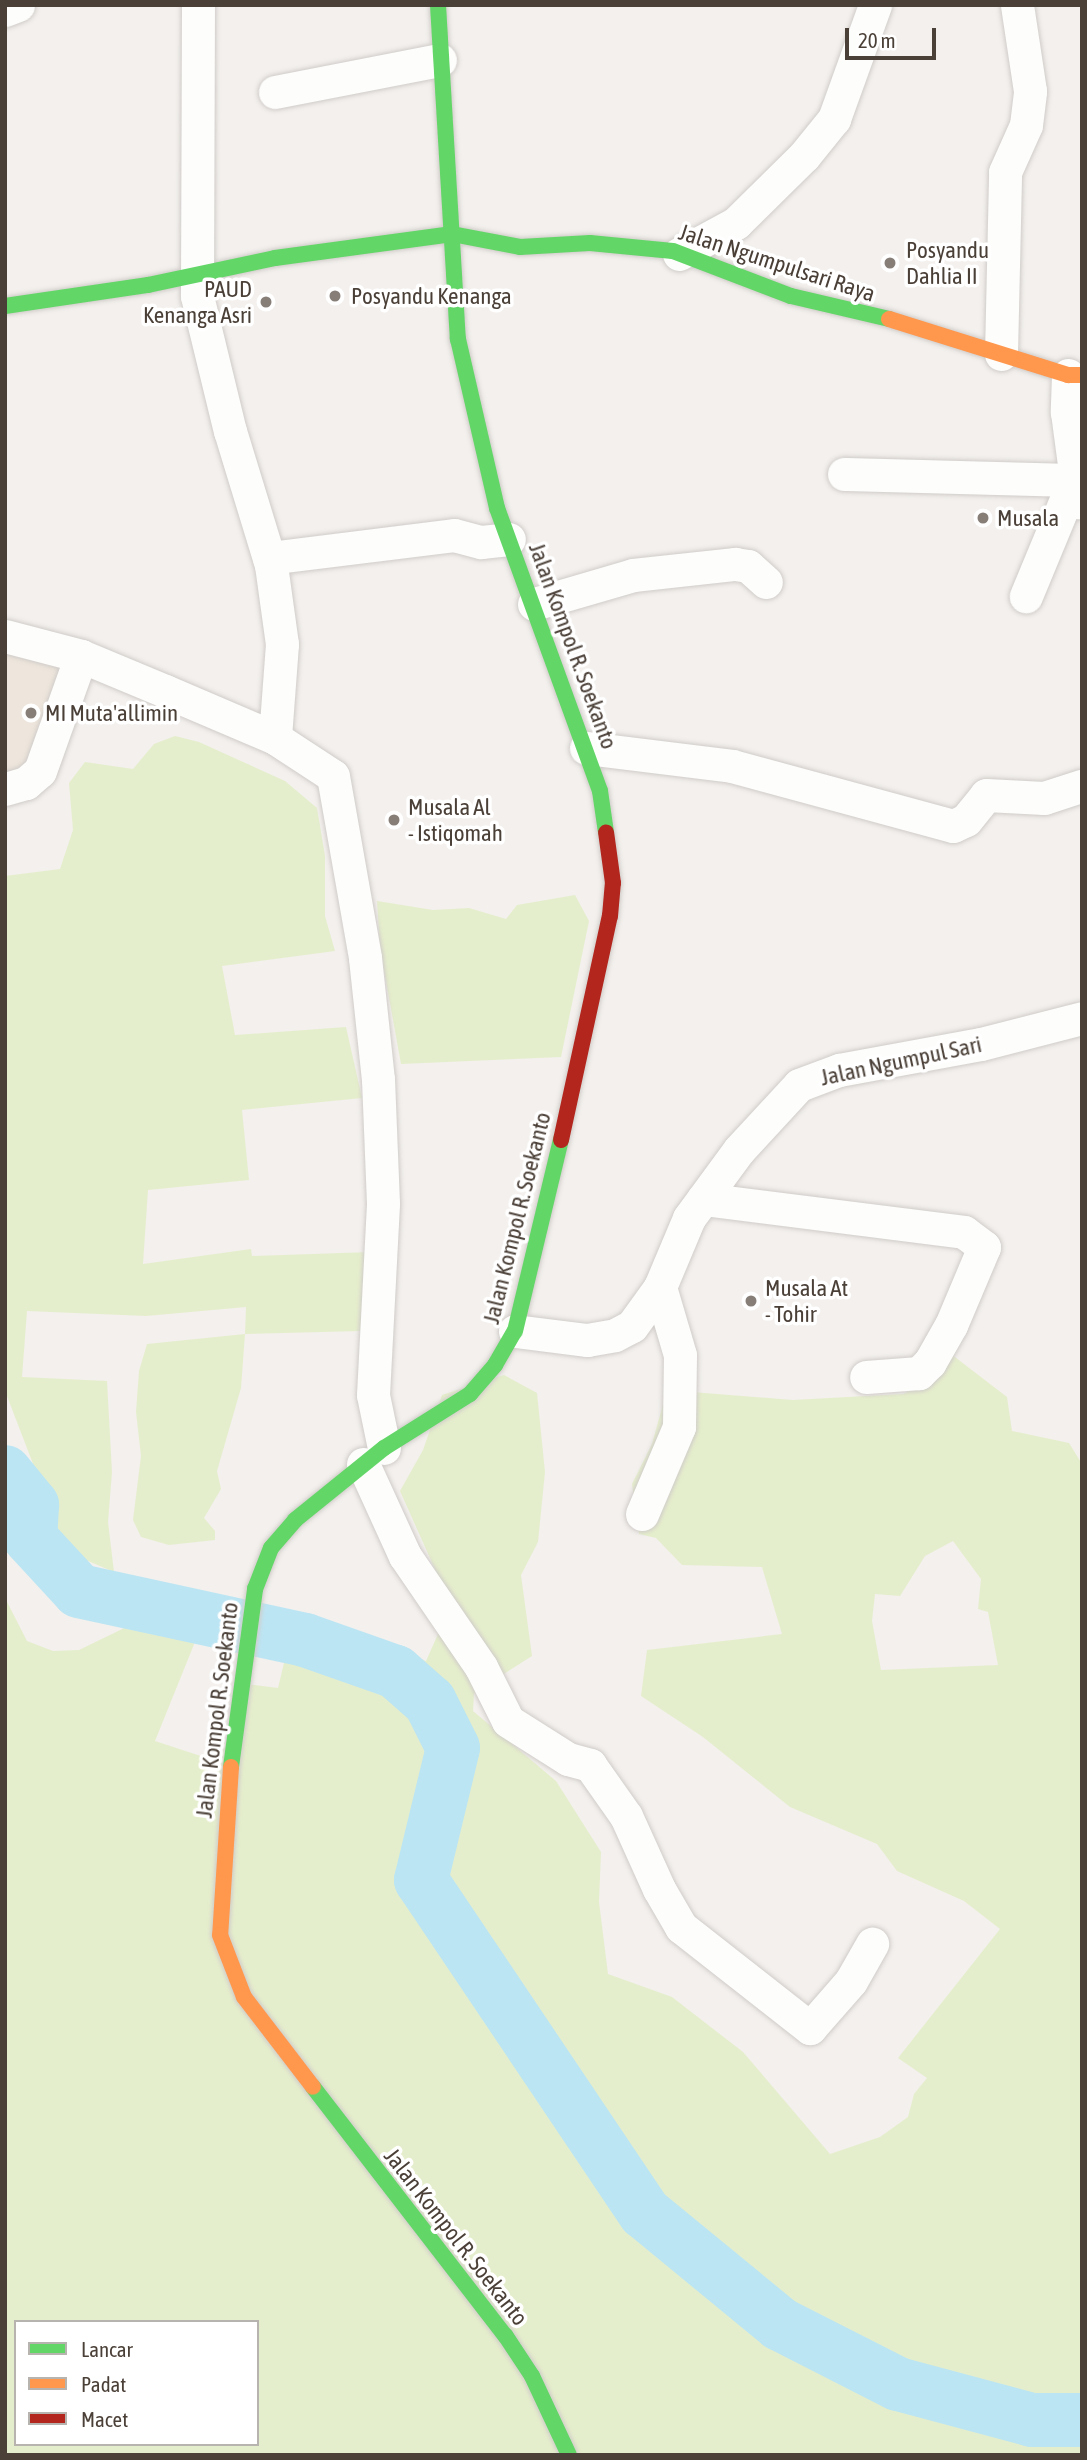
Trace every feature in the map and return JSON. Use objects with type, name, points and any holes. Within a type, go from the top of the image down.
[{"type":"main road","name":"Jalan Kompol R. Soekanto","points":[[438,5],[458,339],[480,445],[509,539],[586,748],[609,836],[613,883],[610,916],[545,1213],[515,1331],[495,1365],[470,1394],[374,1456],[287,1530],[271,1548],[255,1590],[219,1896],[220,1935],[244,1997],[505,2335],[532,2376],[569,2455]]},
{"type":"main road","name":"Jalan Ngumpulsari Raya","points":[[5,306],[198,275],[275,258],[452,234],[520,247],[590,243],[679,254],[791,296],[920,327],[1075,375]]},
{"type":"street","points":[[5,10],[18,5]]},
{"type":"street","points":[[198,5],[198,275],[206,341],[269,558],[282,644],[275,738]]},
{"type":"street","points":[[679,254],[736,223],[834,119],[875,5]]},
{"type":"street","points":[[1001,354],[1005,172],[1026,125],[1030,91],[1017,5]]},
{"type":"street","points":[[275,92],[440,60]]},
{"type":"street","points":[[1075,375],[1074,480],[1082,516]]},
{"type":"street","points":[[844,474],[1074,480]]},
{"type":"street","points":[[1026,596],[1074,480]]},
{"type":"street","points":[[269,558],[454,535],[481,542],[509,539]]},
{"type":"street","points":[[534,604],[633,575],[735,564],[748,565],[766,582]]},
{"type":"street","points":[[5,636],[81,656],[275,738],[333,776],[363,946],[378,1080],[383,1204],[373,1395],[374,1456],[405,1556],[481,1667],[508,1721],[568,1759],[590,1765],[626,1816],[659,1889],[681,1927],[810,2028],[851,1980],[872,1944]]},
{"type":"street","points":[[5,789],[26,783],[40,771],[81,656]]},
{"type":"street","points":[[586,748],[732,766],[953,825],[966,820],[986,795],[1044,799],[1082,786]]},
{"type":"street","name":"Jalan Ngumpul Sari","points":[[515,1331],[587,1340],[615,1335],[632,1326],[660,1287],[689,1218],[780,1101],[799,1085],[839,1070],[981,1044],[1082,1018]]},
{"type":"street","points":[[703,1199],[964,1232],[984,1247],[930,1363],[919,1373],[866,1377]]},
{"type":"street","points":[[642,1514],[680,1415],[680,1355],[660,1287]]},
{"type":"shaded area","name":"MI Muta'allimin","points":[[5,643],[73,665],[41,761],[5,783]]},
{"type":"green space","points":[[175,736],[199,742],[285,781],[317,808],[325,856],[325,916],[335,951],[222,966],[235,1035],[346,1027],[362,1098],[242,1110],[249,1180],[148,1190],[143,1264],[251,1249],[252,1256],[371,1252],[361,1331],[245,1334],[246,1307],[146,1316],[27,1311],[22,1377],[107,1381],[112,1472],[108,1522],[114,1572],[67,1552],[5,1391],[5,876],[60,869],[73,830],[69,783],[85,762],[133,769],[154,744]]},
{"type":"green space","points":[[575,895],[589,921],[561,1057],[401,1064],[380,948],[377,901],[433,910],[469,908],[506,919],[517,905]]},
{"type":"green space","points":[[245,1334],[241,1388],[217,1471],[221,1489],[204,1518],[215,1531],[215,1540],[169,1545],[141,1537],[133,1520],[141,1456],[136,1412],[139,1371],[147,1344]]},
{"type":"green space","points":[[947,1351],[1007,1397],[1012,1431],[1069,1443],[1082,1464],[1082,2455],[5,2455],[5,1598],[27,1641],[53,1651],[79,1650],[147,1617],[197,1637],[155,1741],[219,1762],[247,1684],[278,1688],[296,1613],[360,1642],[426,1661],[451,1605],[400,1491],[423,1450],[442,1395],[504,1375],[537,1393],[545,1472],[538,1542],[521,1575],[532,1656],[474,1693],[473,1711],[556,1781],[601,1852],[599,1902],[608,1974],[672,1997],[743,2052],[830,2154],[880,2137],[908,2117],[914,2094],[927,2078],[898,2058],[1000,1929],[964,1901],[897,1871],[877,1844],[790,1807],[703,1737],[641,1696],[647,1650],[782,1634],[762,1567],[682,1565],[656,1538],[639,1534],[632,1484],[652,1444],[667,1390],[793,1400],[903,1394],[930,1381]],"holes":[[[953,1541],[981,1579],[978,1609],[988,1612],[998,1665],[881,1670],[872,1621],[875,1594],[900,1596],[925,1556]]]},
{"type":"waterway","points":[[5,1472],[32,1505],[30,1538],[79,1591],[305,1640],[396,1672],[430,1702],[453,1748],[421,1880],[645,2213],[780,2324],[898,2384],[1032,2420],[1082,2420]]},
{"type":"traffic: fast","points":[[438,5],[458,339],[497,508],[600,791],[606,832]]},
{"type":"traffic: fast","points":[[5,306],[148,285],[275,258],[452,234],[520,247],[590,243],[673,251],[791,296],[889,319]]},
{"type":"traffic: fast","points":[[231,1767],[255,1589],[271,1548],[295,1520],[384,1448],[470,1394],[495,1365],[515,1331],[561,1140]]},
{"type":"traffic: fast","points":[[313,2087],[505,2335],[532,2376],[569,2455]]},
{"type":"traffic: slow","points":[[889,319],[1068,375],[1082,375]]},
{"type":"traffic: slow","points":[[231,1767],[220,1935],[244,1997],[313,2087]]},
{"type":"traffic: jam","points":[[561,1140],[610,916],[613,883],[606,832]]},
{"type":"place","name":"Posyandu Dahlia II","points":[[890,263]]},
{"type":"place","name":"Posyandu Kenanga","points":[[335,296]]},
{"type":"place","name":"PAUD Kenanga Asri","points":[[266,302]]},
{"type":"place","name":"Musala","points":[[983,518]]},
{"type":"place","name":"MI Muta'allimin","points":[[31,713]]},
{"type":"place","name":"Musala Al - Istiqomah","points":[[394,820]]},
{"type":"place","name":"Musala At - Tohir","points":[[751,1301]]}]
